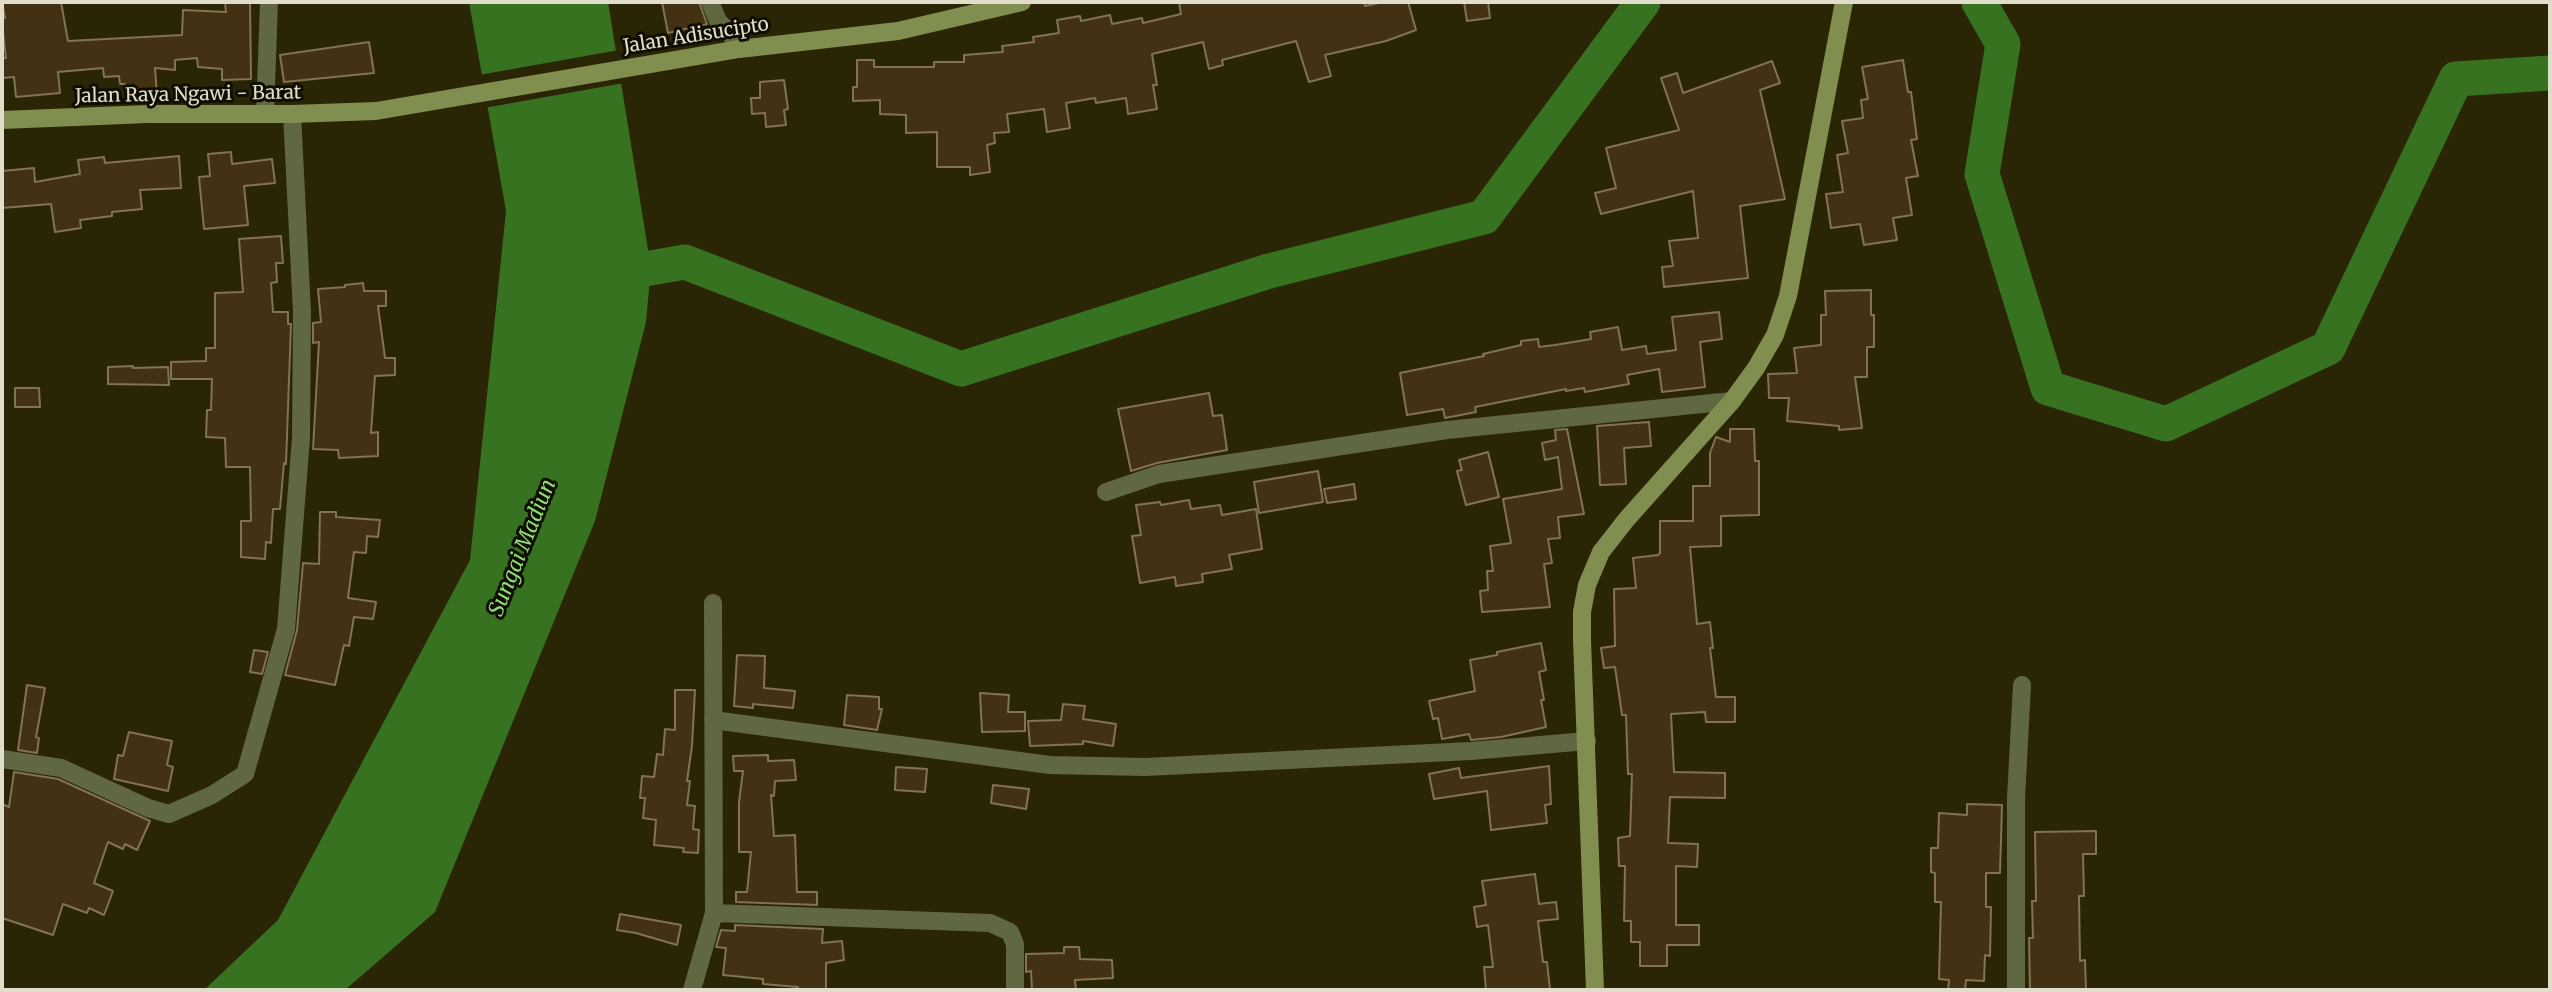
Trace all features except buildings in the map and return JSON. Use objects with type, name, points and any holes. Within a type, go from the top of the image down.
[{"type":"main road","name":"Jalan Adisucipto","points":[[376,111],[733,50],[898,31],[1022,2]]},
{"type":"main road","points":[[1595,990],[1582,612],[1587,585],[1601,552],[1732,401],[1776,335],[1788,296],[1844,2]]},
{"type":"main road","name":"Jalan Raya Ngawi - Barat","points":[[2,120],[148,114],[376,111]]},
{"type":"street","points":[[264,114],[269,2]]},
{"type":"street","points":[[710,2],[718,21],[731,34],[733,50]]},
{"type":"street","points":[[2,759],[61,768],[148,808],[169,814],[212,795],[245,774],[286,629],[301,438],[302,312],[292,114]]},
{"type":"street","points":[[1106,492],[1160,474],[1447,430],[1732,401]]},
{"type":"street","points":[[692,990],[714,913],[713,603]]},
{"type":"street","points":[[2016,990],[2016,798],[2022,685]]},
{"type":"street","points":[[713,720],[1064,766],[1145,767],[1471,751],[1587,741]]},
{"type":"street","points":[[714,913],[990,922],[1010,932],[1015,944],[1015,990]]},
{"type":"water","name":"Sungai Madiun","points":[[469,2],[608,2],[651,268],[646,322],[595,521],[435,912],[345,990],[204,990],[278,920],[470,560],[506,211]]},
{"type":"pier","points":[[619,50],[624,83],[484,108],[479,75]]},
{"type":"waterway","points":[[605,276],[685,262],[961,369],[1269,271],[1484,217],[1643,2]]},
{"type":"waterway","points":[[1979,2],[2003,44],[1982,174],[2048,388],[2166,424],[2328,348],[2456,79],[2550,73]]}]
